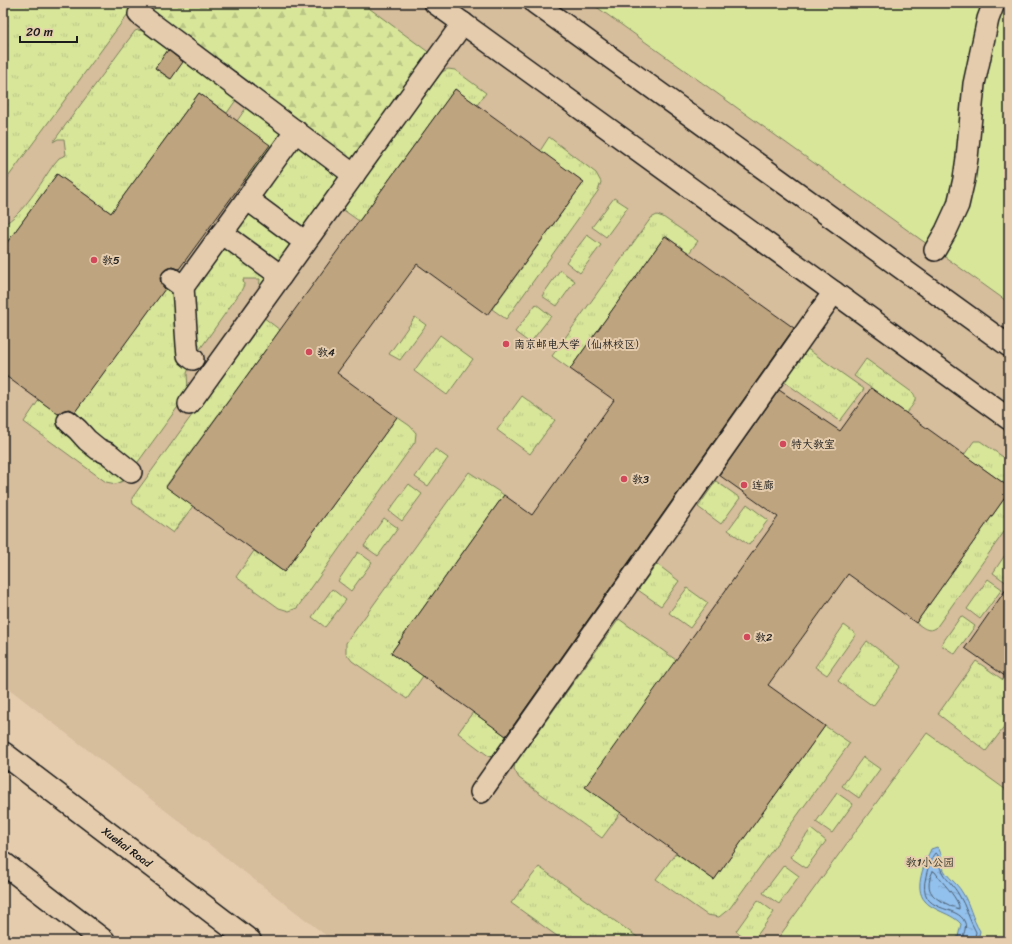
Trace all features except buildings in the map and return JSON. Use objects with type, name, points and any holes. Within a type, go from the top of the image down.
[{"type":"main road","name":"Xuehai Road","points":[[3,753],[250,941]]},
{"type":"main road","points":[[3,863],[104,941]]},
{"type":"street","points":[[435,3],[1009,419]]},
{"type":"street","points":[[535,3],[1009,346]]},
{"type":"street","points":[[935,250],[958,205],[967,158],[974,84],[988,19],[994,3]]},
{"type":"street","points":[[139,14],[354,175]]},
{"type":"street","points":[[189,404],[463,23]]},
{"type":"street","points":[[193,359],[188,355],[177,283],[222,233],[296,132]]},
{"type":"street","points":[[247,199],[305,242]]},
{"type":"street","points":[[222,233],[281,276]]},
{"type":"street","points":[[482,792],[834,292]]},
{"type":"street","points":[[68,421],[98,449],[109,454],[131,472]]},
{"type":"shaded area","name":"南京邮电大学（仙林校区）","points":[[3,3],[1009,3],[1009,941],[333,941],[3,684]]},
{"type":"green space","points":[[3,3],[136,3],[3,184]]},
{"type":"green space","points":[[158,3],[362,3],[431,54],[350,165],[149,16]]},
{"type":"green space","points":[[591,3],[1009,3],[1009,301],[1005,300]]},
{"type":"green space","points":[[135,31],[142,31],[168,50],[155,68],[170,79],[183,61],[194,69],[198,64],[236,100],[227,113],[199,93],[111,213],[57,174],[3,248],[3,225],[11,220],[25,206],[54,164],[59,158],[66,155],[64,139],[58,139],[53,142]]},
{"type":"green space","points":[[448,69],[455,70],[486,93],[477,105],[455,89],[359,221],[342,209],[442,72]]},
{"type":"green space","points":[[252,106],[286,129],[249,182],[245,179],[237,121],[246,108]]},
{"type":"green space","points":[[549,137],[596,173],[601,182],[598,191],[506,319],[492,309],[584,182],[540,151]]},
{"type":"green space","points":[[295,140],[343,175],[301,231],[254,197]]},
{"type":"green space","points":[[614,198],[628,207],[606,237],[592,227]]},
{"type":"green space","points":[[247,206],[294,241],[276,265],[229,231]]},
{"type":"green space","points":[[657,215],[663,217],[698,241],[689,253],[665,236],[570,369],[552,356],[651,218]]},
{"type":"green space","points":[[587,235],[601,245],[580,273],[566,262]]},
{"type":"green space","points":[[220,242],[268,277],[259,291],[260,279],[243,279],[244,285],[241,291],[193,359],[187,373],[188,390],[185,397],[125,480],[116,484],[106,482],[24,422],[39,400],[68,421],[169,283]]},
{"type":"green space","points":[[560,270],[575,281],[557,306],[542,296]]},
{"type":"green space","points":[[536,304],[551,316],[530,343],[515,332]]},
{"type":"green space","points":[[263,317],[280,330],[166,486],[193,506],[173,533],[133,504],[132,498]]},
{"type":"green space","points":[[415,317],[426,325],[400,360],[389,354]]},
{"type":"green space","points":[[440,335],[473,359],[447,395],[414,371]]},
{"type":"green space","points":[[806,348],[864,389],[840,421],[783,381]]},
{"type":"green space","points":[[866,359],[913,393],[915,396],[915,401],[906,413],[854,376]]},
{"type":"green space","points":[[522,396],[555,420],[530,454],[497,430]]},
{"type":"green space","points":[[397,417],[410,426],[416,433],[415,442],[297,608],[289,611],[279,608],[236,577],[254,551],[284,572]]},
{"type":"green space","points":[[974,441],[980,441],[1009,461],[1009,487],[964,455]]},
{"type":"green space","points":[[435,449],[448,458],[428,486],[415,477]]},
{"type":"green space","points":[[469,472],[504,495],[391,653],[423,676],[407,699],[352,661],[346,653],[346,643]]},
{"type":"green space","points":[[716,481],[740,498],[721,524],[698,507]]},
{"type":"green space","points":[[409,484],[422,494],[402,521],[389,511]]},
{"type":"green space","points":[[1009,492],[1009,525],[936,628],[928,630],[923,628],[916,623]]},
{"type":"green space","points":[[747,504],[768,520],[749,545],[728,530]]},
{"type":"green space","points":[[384,518],[398,528],[378,556],[364,546]]},
{"type":"green space","points":[[1009,549],[1009,580],[1007,583],[993,573]]},
{"type":"green space","points":[[358,552],[372,562],[351,591],[338,581]]},
{"type":"green space","points":[[657,564],[679,581],[661,606],[638,590]]},
{"type":"green space","points":[[988,579],[1002,589],[980,619],[967,609]]},
{"type":"green space","points":[[687,588],[708,603],[690,628],[669,613]]},
{"type":"green space","points":[[332,589],[346,600],[325,627],[312,617]]},
{"type":"green space","points":[[600,604],[606,608],[497,756],[490,757],[458,733],[473,712],[506,736]]},
{"type":"green space","points":[[961,616],[975,626],[955,654],[941,645]]},
{"type":"green space","points":[[619,619],[676,660],[621,812],[602,838],[519,778],[514,769],[515,764]]},
{"type":"green space","points":[[844,625],[856,634],[827,675],[815,667]]},
{"type":"green space","points":[[867,641],[902,667],[873,706],[838,681]]},
{"type":"green space","points":[[976,661],[1009,684],[1009,721],[986,751],[938,714]]},
{"type":"green space","points":[[825,726],[850,743],[730,908],[719,917],[707,915],[656,879],[676,853],[714,880]]},
{"type":"green space","name":"教1小公园","points":[[927,733],[1009,792],[1009,941],[776,941]]},
{"type":"green space","points":[[863,757],[880,769],[859,798],[842,786]]},
{"type":"green space","points":[[837,793],[853,804],[832,833],[816,822]]},
{"type":"green space","points":[[811,829],[826,841],[806,868],[790,857]]},
{"type":"green space","points":[[784,865],[799,876],[779,904],[763,893]]},
{"type":"green space","points":[[539,867],[643,941],[564,941],[511,903]]},
{"type":"green space","points":[[758,900],[774,912],[753,941],[750,941],[736,931]]},
{"type":"water","points":[[937,847],[941,855],[943,868],[965,897],[980,931],[978,941],[957,941],[961,924],[929,905],[922,896],[920,883],[923,868],[931,849]]},
{"type":"place","name":"教5","points":[[94,260]]},
{"type":"place","name":"南京邮电大学（仙林校区）","points":[[506,344]]},
{"type":"place","name":"教4","points":[[309,352]]},
{"type":"place","name":"特大教室","points":[[783,444]]},
{"type":"place","name":"教3","points":[[624,479]]},
{"type":"place","name":"连廊","points":[[744,485]]},
{"type":"place","name":"教2","points":[[747,637]]}]
